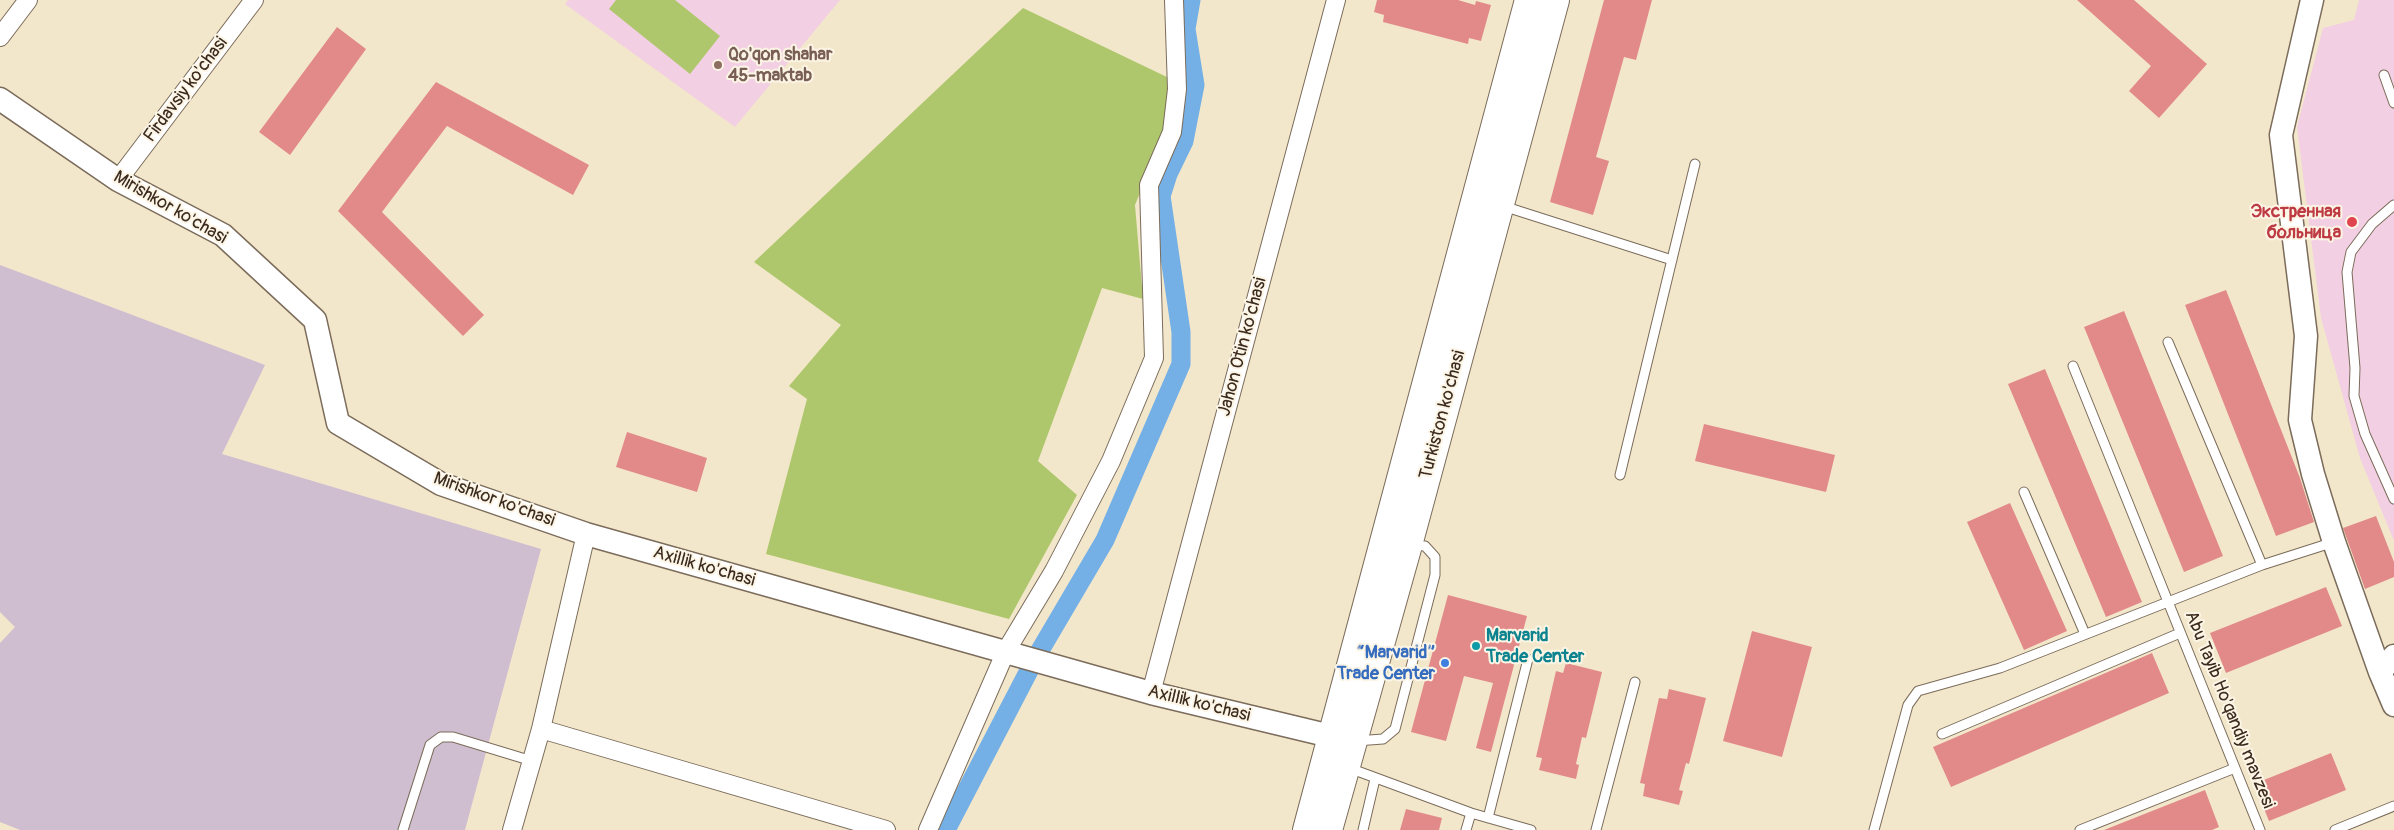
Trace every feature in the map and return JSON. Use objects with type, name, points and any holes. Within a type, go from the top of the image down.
[{"type":"main road","name":"Turkiston ko'chasi","points":[[1328,830],[1338,751],[1529,0]]},
{"type":"main road","name":"Turkiston ko'chasi","points":[[1307,830],[1338,751],[1408,545],[1555,0]]},
{"type":"street","points":[[0,37],[28,0]]},
{"type":"street","name":"Firdavsiy ko'chasi","points":[[118,180],[254,0]]},
{"type":"street","points":[[928,830],[1011,652],[1111,461],[1154,358],[1149,185],[1172,132],[1178,89],[1174,0]]},
{"type":"street","name":"Jahon Otin ko'chasi","points":[[1151,693],[1336,0]]},
{"type":"street","points":[[2312,0],[2281,135],[2306,336],[2300,420],[2313,474],[2334,542],[2387,664],[2394,705]]},
{"type":"street","name":"Mirishkor ko'chasi","points":[[0,99],[118,180],[223,235],[315,320],[338,423],[442,484],[586,534]]},
{"type":"street","points":[[512,830],[541,729],[586,534]]},
{"type":"street","name":"Axillik ko'chasi","points":[[586,534],[1011,652],[1338,751]]},
{"type":"street","points":[[541,729],[886,830]]},
{"type":"lane","points":[[2384,75],[2394,103]]},
{"type":"lane","points":[[1620,476],[1695,164]]},
{"type":"lane","points":[[2394,204],[2372,224],[2351,252],[2348,272],[2355,368],[2354,396],[2365,434],[2394,499]]},
{"type":"lane","points":[[1500,205],[1672,260]]},
{"type":"lane","points":[[2168,342],[2262,565]]},
{"type":"lane","name":"Abu Tayib Ho'qandiy mavzesi","points":[[2073,366],[2260,830]]},
{"type":"lane","points":[[2024,492],[2085,634]]},
{"type":"lane","points":[[1874,830],[1908,706],[1918,691],[2000,668],[2262,565],[2334,542]]},
{"type":"lane","points":[[1338,751],[1383,739],[1395,729],[1435,575],[1435,557],[1425,546],[1408,545]]},
{"type":"lane","points":[[1942,734],[2180,633]]},
{"type":"lane","points":[[1488,818],[1528,659]]},
{"type":"lane","points":[[1596,830],[1636,682]]},
{"type":"lane","points":[[403,830],[430,745],[441,737],[453,737],[532,761]]},
{"type":"lane","points":[[1338,751],[1375,779],[1471,813],[1530,830]]},
{"type":"lane","points":[[2080,830],[2235,768]]},
{"type":"lane","points":[[1363,830],[1375,779]]},
{"type":"lane","points":[[2334,830],[2394,806]]},
{"type":"lane","points":[[1466,830],[1471,813]]},
{"type":"shaded area","name":"Qo'qon shahar 45-maktab","points":[[568,0],[840,0],[735,127],[565,4]]},
{"type":"shaded area","name":"Экстренная больница","points":[[2359,0],[2394,0],[2394,541],[2360,458],[2321,318],[2297,127],[2323,28],[2354,20]]},
{"type":"shaded area","points":[[0,265],[265,365],[222,454],[541,549],[465,830],[20,830],[0,822],[0,643],[15,627],[0,612]]},
{"type":"green space","points":[[616,0],[675,0],[720,36],[690,74],[609,9]]},
{"type":"green space","points":[[1023,8],[1169,78],[1163,137],[1135,205],[1143,299],[1102,288],[1038,461],[1077,495],[1009,619],[766,554],[807,399],[789,386],[841,325],[754,262]]},
{"type":"building","points":[[1377,0],[1458,0],[1475,5],[1476,1],[1491,5],[1481,41],[1469,38],[1468,44],[1383,22],[1384,15],[1374,12]]},
{"type":"building","points":[[1604,0],[1652,0],[1636,60],[1624,57],[1596,157],[1609,161],[1593,215],[1550,202]]},
{"type":"building","points":[[2077,0],[2134,0],[2207,64],[2159,118],[2129,91],[2151,66]]},
{"type":"building","points":[[337,27],[366,49],[290,155],[259,132]]},
{"type":"building","points":[[436,82],[589,165],[573,195],[447,126],[382,212],[484,315],[463,336],[338,211]]},
{"type":"building","points":[[2226,290],[2300,478],[2314,522],[2276,536],[2185,305]]},
{"type":"building","points":[[2124,311],[2223,556],[2184,572],[2084,327]]},
{"type":"building","points":[[2045,369],[2142,602],[2106,617],[2008,384]]},
{"type":"building","points":[[1704,424],[1835,455],[1826,492],[1695,461]]},
{"type":"building","points":[[627,432],[707,458],[697,492],[616,467]]},
{"type":"building","points":[[2010,503],[2067,631],[2024,650],[1967,522]]},
{"type":"building","points":[[2376,516],[2394,562],[2394,577],[2365,589],[2343,528]]},
{"type":"building","points":[[2326,587],[2342,626],[2226,673],[2210,633]]},
{"type":"building","name":"Marvarid Trade Center","points":[[1448,595],[1527,616],[1491,752],[1476,748],[1493,683],[1464,676],[1446,741],[1411,732]]},
{"type":"building","points":[[1752,631],[1812,647],[1782,757],[1723,741]]},
{"type":"building","points":[[2152,653],[2169,693],[1951,787],[1933,747]]},
{"type":"building","points":[[1566,663],[1602,672],[1586,738],[1582,737],[1576,764],[1579,765],[1576,779],[1539,770],[1542,758],[1536,757],[1556,671],[1563,673]]},
{"type":"building","points":[[1669,689],[1706,698],[1689,764],[1686,763],[1679,790],[1683,791],[1679,805],[1643,796],[1645,784],[1640,783],[1659,698],[1667,699]]},
{"type":"building","points":[[2331,753],[2346,790],[2269,821],[2254,784]]},
{"type":"building","points":[[2205,790],[2219,827],[2212,830],[2104,830]]},
{"type":"building","points":[[1406,809],[1442,818],[1439,830],[1400,830]]},
{"type":"waterway","points":[[946,830],[1035,659],[1105,540],[1181,364],[1181,332],[1161,196],[1168,174],[1184,141],[1195,85],[1186,29],[1191,0]]},
{"type":"place","name":"Qo'qon shahar 45-maktab","points":[[718,65]]},
{"type":"place","name":"Экстренная больница","points":[[2352,222]]},
{"type":"place","name":"Marvarid Trade Center","points":[[1476,646]]},
{"type":"place","name":"“Marvarid” Trade Center","points":[[1445,663]]}]
